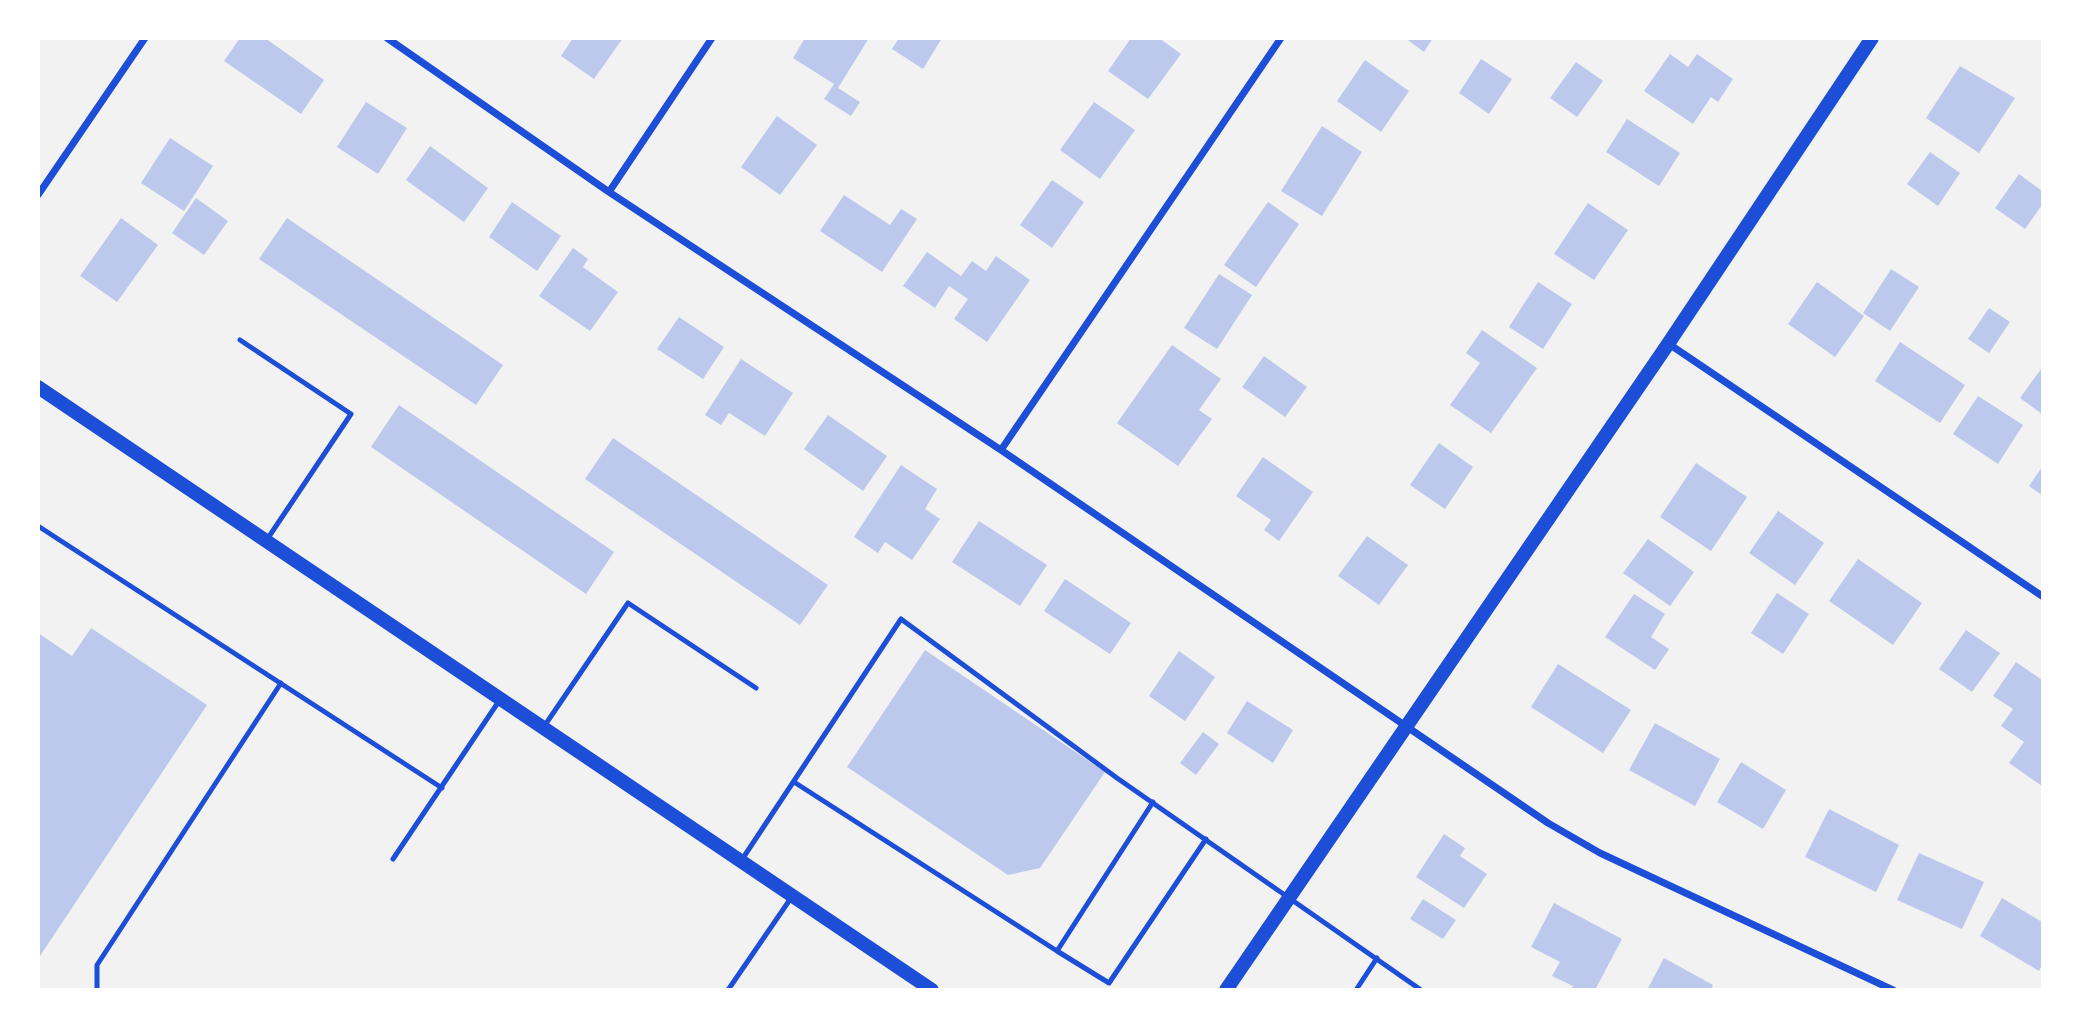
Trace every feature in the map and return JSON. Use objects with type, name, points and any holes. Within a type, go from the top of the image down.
[{"type":"main road","points":[[1226,989],[1668,344],[1872,38]]},
{"type":"main road","points":[[38,387],[932,989]]},
{"type":"street","points":[[38,195],[145,38]]},
{"type":"street","points":[[387,38],[608,192],[1001,450],[1548,823],[1600,853],[1893,989]]},
{"type":"street","points":[[608,192],[712,38]]},
{"type":"street","points":[[1001,450],[1281,38]]},
{"type":"street","points":[[1668,344],[2042,596]]},
{"type":"lane","points":[[240,340],[351,414],[266,541]]},
{"type":"lane","points":[[38,526],[442,788]]},
{"type":"lane","points":[[543,728],[628,603],[756,688]]},
{"type":"lane","points":[[741,861],[901,619],[1153,802],[1421,989]]},
{"type":"lane","points":[[97,989],[97,965],[281,683]]},
{"type":"lane","points":[[393,859],[500,699]]},
{"type":"lane","points":[[794,782],[1109,984],[1206,839]]},
{"type":"lane","points":[[1057,951],[1153,802]]},
{"type":"lane","points":[[728,989],[793,895]]},
{"type":"lane","points":[[1356,989],[1377,958]]},
{"type":"building","points":[[240,38],[265,38],[324,80],[301,114],[224,61]]},
{"type":"building","points":[[573,38],[623,38],[594,79],[561,56]]},
{"type":"building","points":[[805,38],[869,38],[838,88],[860,102],[851,116],[824,99],[834,84],[793,58]]},
{"type":"building","points":[[899,38],[942,38],[923,69],[892,49]]},
{"type":"building","points":[[1131,38],[1159,38],[1181,54],[1148,99],[1108,71]]},
{"type":"building","points":[[1405,38],[1433,38],[1424,52]]},
{"type":"building","points":[[1670,54],[1688,67],[1697,54],[1733,79],[1718,102],[1711,97],[1693,124],[1644,91]]},
{"type":"building","points":[[1481,59],[1512,79],[1489,114],[1459,93]]},
{"type":"building","points":[[1365,60],[1409,91],[1381,132],[1337,101]]},
{"type":"building","points":[[1576,62],[1603,81],[1577,117],[1550,98]]},
{"type":"building","points":[[1960,66],[2015,98],[1979,153],[1926,118]]},
{"type":"building","points":[[366,102],[407,128],[378,174],[337,147]]},
{"type":"building","points":[[1094,102],[1135,130],[1100,179],[1060,150]]},
{"type":"building","points":[[777,116],[817,145],[780,195],[741,167]]},
{"type":"building","points":[[1627,119],[1680,153],[1659,186],[1606,152]]},
{"type":"building","points":[[1322,126],[1362,152],[1322,216],[1281,191]]},
{"type":"building","points":[[170,138],[213,166],[184,211],[141,183]]},
{"type":"building","points":[[430,146],[488,188],[464,222],[406,180]]},
{"type":"building","points":[[1930,152],[1960,173],[1938,206],[1907,184]]},
{"type":"building","points":[[2019,174],[2042,191],[2042,205],[2025,229],[1995,208]]},
{"type":"building","points":[[1052,180],[1084,202],[1052,248],[1020,225]]},
{"type":"building","points":[[844,195],[890,225],[901,209],[917,219],[882,272],[820,231]]},
{"type":"building","points":[[196,198],[228,221],[204,255],[172,233]]},
{"type":"building","points":[[512,202],[561,236],[537,271],[489,237]]},
{"type":"building","points":[[1268,202],[1299,224],[1256,287],[1224,265]]},
{"type":"building","points":[[1588,203],[1628,230],[1594,280],[1554,254]]},
{"type":"building","points":[[121,218],[158,245],[117,302],[80,276]]},
{"type":"building","points":[[287,218],[503,365],[476,405],[259,259]]},
{"type":"building","points":[[573,248],[588,259],[583,267],[618,292],[590,331],[539,296]]},
{"type":"building","points":[[927,252],[961,276],[972,261],[986,271],[996,256],[1030,280],[987,342],[954,319],[968,299],[949,286],[935,308],[903,286]]},
{"type":"building","points":[[1891,269],[1919,287],[1890,331],[1863,313]]},
{"type":"building","points":[[1219,274],[1252,295],[1217,349],[1184,328]]},
{"type":"building","points":[[1538,282],[1572,304],[1543,349],[1509,327]]},
{"type":"building","points":[[1817,282],[1864,316],[1835,357],[1788,324]]},
{"type":"building","points":[[1989,308],[2010,322],[1989,353],[1968,339]]},
{"type":"building","points":[[679,317],[724,347],[703,379],[657,349]]},
{"type":"building","points":[[1482,330],[1537,368],[1491,433],[1450,405],[1480,363],[1466,353]]},
{"type":"building","points":[[1900,342],[1965,385],[1940,423],[1875,381]]},
{"type":"building","points":[[1172,345],[1221,379],[1199,410],[1212,419],[1178,466],[1117,423]]},
{"type":"building","points":[[1264,356],[1307,387],[1285,417],[1242,387]]},
{"type":"building","points":[[741,359],[793,393],[765,436],[729,413],[721,425],[705,415]]},
{"type":"building","points":[[2042,370],[2042,414],[2020,398]]},
{"type":"building","points":[[1978,396],[2023,425],[1998,464],[1953,434]]},
{"type":"building","points":[[399,405],[614,552],[586,594],[371,447]]},
{"type":"building","points":[[828,415],[887,456],[863,491],[804,449]]},
{"type":"building","points":[[613,438],[828,585],[800,625],[585,479]]},
{"type":"building","points":[[1439,443],[1473,467],[1445,509],[1410,485]]},
{"type":"building","points":[[1263,457],[1313,492],[1279,541],[1264,530],[1271,520],[1236,496]]},
{"type":"building","points":[[1696,463],[1747,497],[1711,551],[1660,517]]},
{"type":"building","points":[[901,465],[937,489],[925,509],[940,519],[912,560],[885,542],[878,553],[854,537]]},
{"type":"building","points":[[2042,467],[2042,495],[2029,486]]},
{"type":"building","points":[[1778,511],[1824,543],[1795,585],[1749,553]]},
{"type":"building","points":[[979,521],[1047,565],[1020,606],[952,562]]},
{"type":"building","points":[[1367,536],[1408,565],[1379,605],[1338,576]]},
{"type":"building","points":[[1648,539],[1694,572],[1670,606],[1623,573]]},
{"type":"building","points":[[1858,559],[1922,603],[1893,645],[1829,601]]},
{"type":"building","points":[[1065,579],[1131,623],[1110,654],[1044,611]]},
{"type":"building","points":[[1777,593],[1809,614],[1783,654],[1751,633]]},
{"type":"building","points":[[1634,594],[1665,614],[1651,637],[1669,649],[1655,670],[1605,637]]},
{"type":"building","points":[[91,628],[207,705],[38,959],[38,633],[72,656]]},
{"type":"building","points":[[1966,630],[2000,653],[1972,692],[1939,669]]},
{"type":"building","points":[[925,650],[1105,772],[1040,868],[1008,875],[847,767]]},
{"type":"building","points":[[1179,651],[1215,677],[1185,721],[1149,696]]},
{"type":"building","points":[[2016,662],[2042,680],[2042,786],[2009,763],[2024,742],[2001,726],[2013,709],[1993,696]]},
{"type":"building","points":[[1558,664],[1631,710],[1603,753],[1531,707]]},
{"type":"building","points":[[1247,701],[1293,730],[1273,763],[1227,733]]},
{"type":"building","points":[[1655,723],[1720,759],[1695,806],[1629,770]]},
{"type":"building","points":[[1203,732],[1219,744],[1196,775],[1180,763]]},
{"type":"building","points":[[1741,762],[1786,790],[1763,829],[1717,802]]},
{"type":"building","points":[[1829,809],[1899,845],[1876,892],[1805,857]]},
{"type":"building","points":[[1444,834],[1465,848],[1460,856],[1487,874],[1464,908],[1416,877]]},
{"type":"building","points":[[1919,853],[1984,882],[1962,929],[1897,900]]},
{"type":"building","points":[[2002,898],[2042,922],[2042,965],[2039,971],[1980,936]]},
{"type":"building","points":[[1423,899],[1456,920],[1443,939],[1410,919]]},
{"type":"building","points":[[1554,903],[1622,939],[1595,990],[1571,990],[1573,986],[1552,976],[1560,962],[1531,947]]},
{"type":"building","points":[[1664,958],[1713,985],[1711,990],[1647,990]]}]
